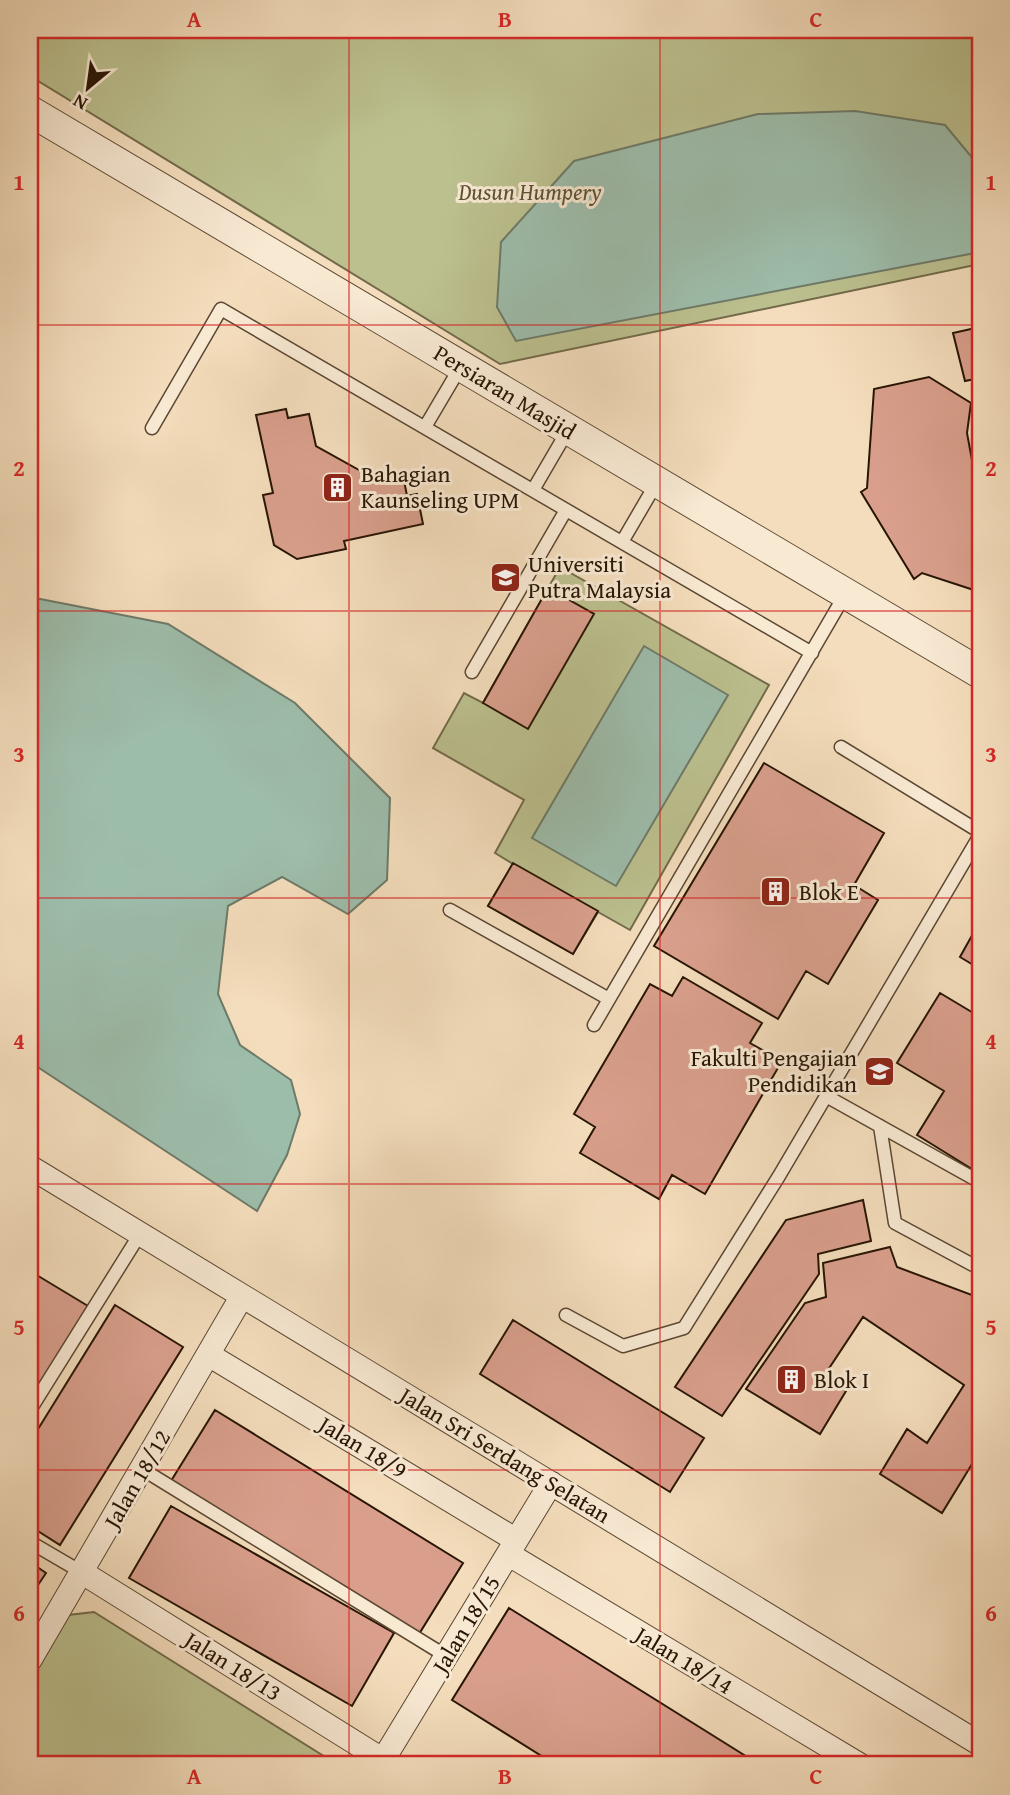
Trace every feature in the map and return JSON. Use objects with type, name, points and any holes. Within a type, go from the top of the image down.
[{"type":"street","name":"Persiaran Masjid","points":[[30,111],[980,673]]},
{"type":"street","name":"Jalan Sri Serdang Selatan","points":[[30,1167],[980,1744]]},
{"type":"street","name":"Jalan 18/12","points":[[30,1660],[242,1296]]},
{"type":"street","name":"Jalan 18/9","points":[[209,1355],[512,1547]]},
{"type":"street","name":"Jalan 18/15","points":[[381,1763],[551,1483]]},
{"type":"street","name":"Jalan 18/14","points":[[512,1547],[850,1763]]},
{"type":"street","name":"Jalan 18/13","points":[[83,1573],[381,1763]]},
{"type":"lane","points":[[152,428],[221,309],[812,653]]},
{"type":"lane","points":[[425,427],[461,366]]},
{"type":"lane","points":[[533,490],[568,429]]},
{"type":"lane","points":[[622,542],[657,482]]},
{"type":"lane","points":[[472,673],[566,510]]},
{"type":"lane","points":[[594,1025],[846,593]]},
{"type":"lane","points":[[566,1315],[622,1346],[684,1328],[779,1176],[980,834],[841,747]]},
{"type":"lane","points":[[450,910],[609,999]]},
{"type":"lane","points":[[826,1096],[980,1182]]},
{"type":"lane","points":[[880,1126],[895,1223],[972,1265],[980,1262]]},
{"type":"lane","points":[[30,1410],[140,1234]]},
{"type":"lane","points":[[142,1469],[446,1656]]},
{"type":"lane","points":[[30,1542],[83,1573]]},
{"type":"green space","name":"Dusun Humpery","points":[[30,30],[980,30],[980,264],[500,364],[30,76]]},
{"type":"green space","points":[[560,567],[769,685],[630,930],[598,912],[573,954],[488,906],[513,864],[495,853],[524,800],[433,748],[464,693],[483,703]]},
{"type":"green space","points":[[94,1612],[338,1765],[30,1765],[30,1680],[68,1615]]},
{"type":"shaded area","points":[[855,111],[945,125],[980,167],[980,231],[975,253],[516,341],[497,307],[501,242],[574,161],[758,114]]},
{"type":"shaded area","points":[[30,597],[168,624],[295,703],[390,798],[387,880],[348,914],[282,877],[228,906],[218,994],[240,1045],[291,1080],[300,1114],[287,1155],[257,1211],[30,1062]]},
{"type":"shaded area","points":[[644,646],[728,695],[616,886],[532,838]]},
{"type":"building","points":[[980,327],[980,378],[965,381],[953,333]]},
{"type":"building","points":[[929,377],[971,403],[967,433],[972,460],[980,472],[980,592],[922,573],[914,579],[861,492],[867,488],[874,389]]},
{"type":"building","name":"Bahagian Kaunseling UPM","points":[[286,409],[288,418],[309,414],[316,446],[377,480],[403,475],[407,496],[417,494],[423,524],[344,541],[346,549],[297,559],[274,545],[263,495],[273,493],[256,415]]},
{"type":"building","points":[[548,588],[594,614],[528,729],[483,703]]},
{"type":"building","name":"Blok E","points":[[764,763],[884,833],[854,885],[878,900],[828,984],[806,971],[778,1019],[654,946]]},
{"type":"building","points":[[513,863],[598,911],[573,954],[488,906]]},
{"type":"building","points":[[980,921],[980,969],[960,957]]},
{"type":"building","points":[[683,977],[762,1023],[750,1043],[782,1061],[705,1194],[672,1175],[659,1199],[580,1153],[595,1127],[574,1114],[650,984],[672,996]]},
{"type":"building","points":[[940,993],[980,1017],[980,1174],[917,1135],[944,1091],[897,1063]]},
{"type":"building","points":[[863,1200],[871,1241],[818,1254],[819,1274],[722,1416],[675,1387],[786,1220]]},
{"type":"building","name":"Blok I","points":[[890,1247],[897,1267],[972,1295],[980,1306],[980,1451],[942,1513],[880,1474],[907,1429],[927,1443],[964,1385],[863,1317],[824,1376],[846,1391],[820,1434],[746,1389],[805,1303],[826,1297],[823,1263]]},
{"type":"building","points":[[30,1271],[88,1306],[30,1402]]},
{"type":"building","points":[[115,1305],[183,1347],[60,1545],[30,1526],[30,1442]]},
{"type":"building","points":[[513,1320],[704,1438],[670,1492],[480,1374]]},
{"type":"building","points":[[215,1410],[463,1563],[419,1634],[171,1481]]},
{"type":"building","points":[[171,1506],[394,1633],[352,1706],[129,1578]]},
{"type":"building","points":[[30,1562],[46,1573],[30,1597]]},
{"type":"building","points":[[509,1608],[760,1765],[556,1765],[452,1700]]},
{"type":"place","name":"Bahagian Kaunseling UPM","points":[[338,487]]},
{"type":"place","name":"Universiti Putra Malaysia","points":[[505,577]]},
{"type":"place","name":"Blok E","points":[[776,892]]},
{"type":"place","name":"Fakulti Pengajian Pendidikan","points":[[880,1071]]},
{"type":"place","name":"Blok I","points":[[791,1380]]}]
